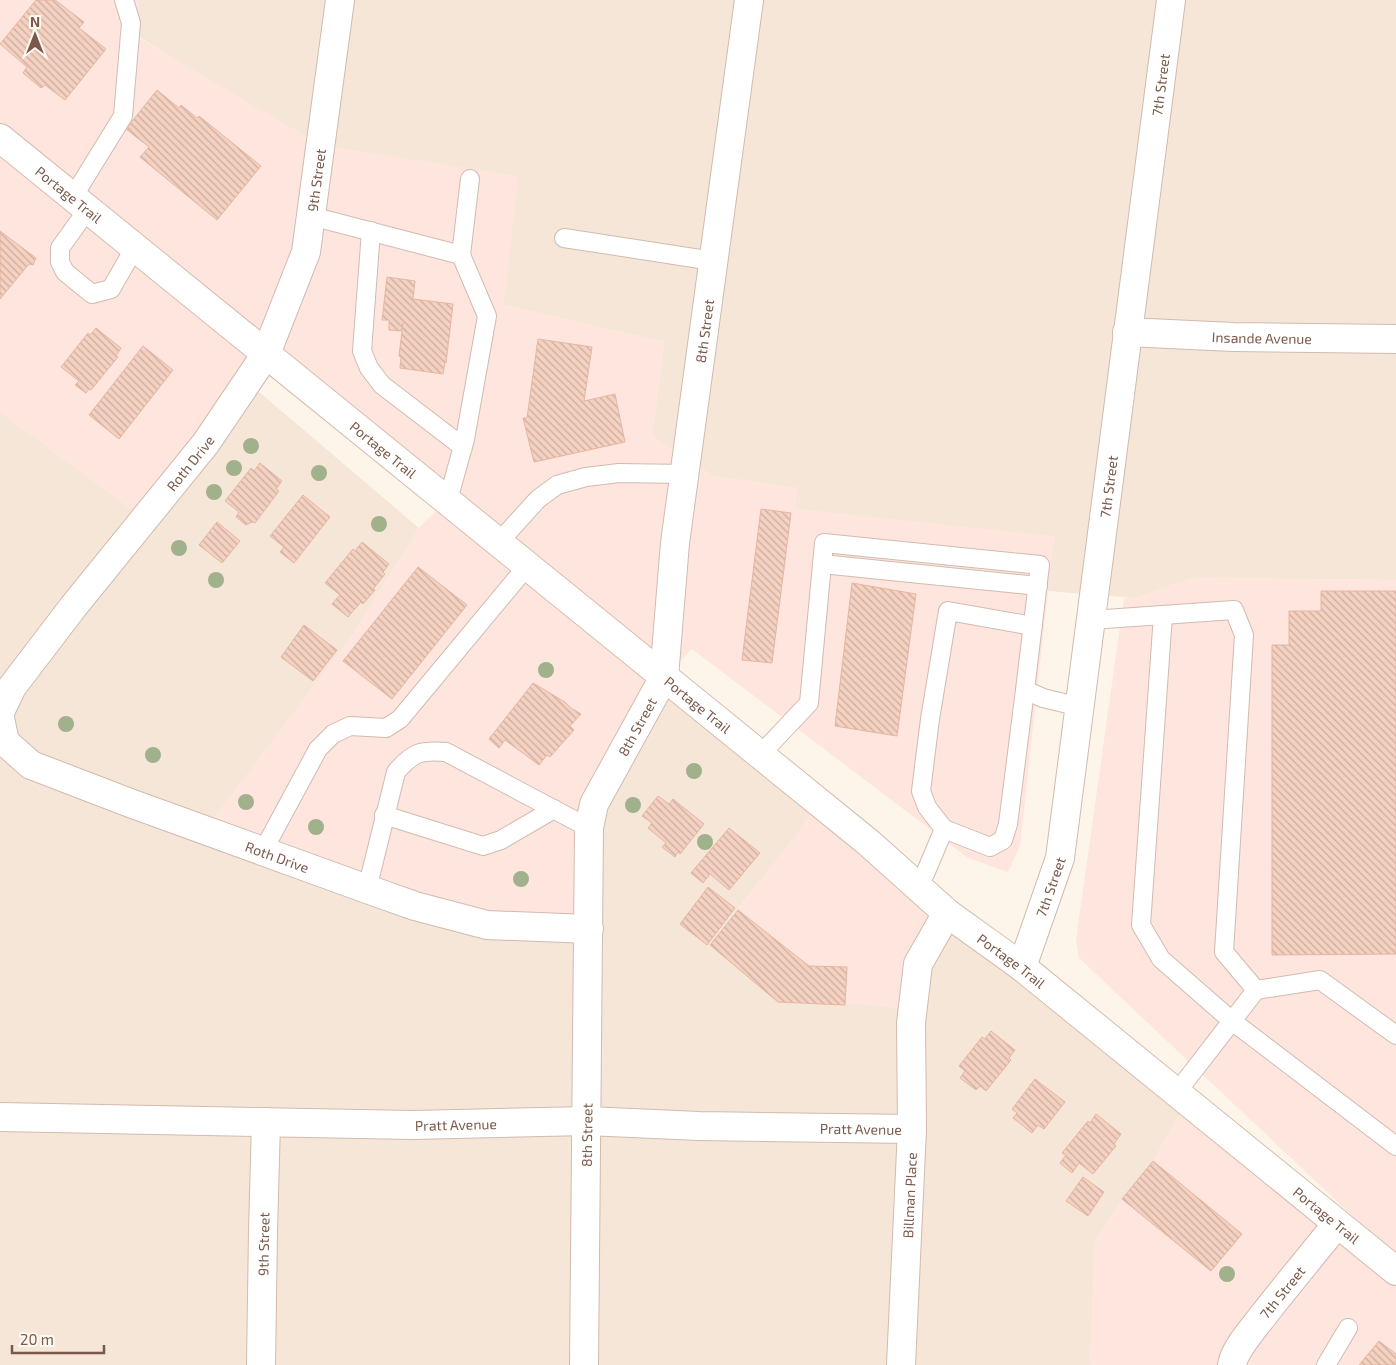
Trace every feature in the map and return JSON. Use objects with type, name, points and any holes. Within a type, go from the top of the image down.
[{"type":"street","name":"9th Street","points":[[266,354],[306,252],[340,0]]},
{"type":"street","name":"8th Street","points":[[584,1365],[590,828],[594,804],[664,677],[674,543],[749,0]]},
{"type":"street","name":"7th Street","points":[[1022,967],[1060,858],[1171,0]]},
{"type":"street","name":"Portage Trail","points":[[0,138],[870,843],[947,913],[1022,967],[1396,1271]]},
{"type":"street","name":"Insande Avenue","points":[[1127,332],[1233,337],[1396,339]]},
{"type":"street","name":"Roth Drive","points":[[0,712],[12,687],[73,607],[206,443],[266,354]]},
{"type":"street","name":"Roth Drive","points":[[0,718],[5,742],[31,766],[367,889],[415,906],[487,925],[589,929]]},
{"type":"street","name":"Billman Place","points":[[901,1365],[912,1129],[911,1023],[918,964],[947,913]]},
{"type":"street","name":"Pratt Avenue","points":[[0,1117],[413,1125],[587,1121],[699,1126],[912,1129]]},
{"type":"street","name":"9th Street","points":[[261,1365],[266,1122]]},
{"type":"street","name":"7th Street","points":[[1232,1365],[1233,1359],[1246,1338],[1337,1224]]},
{"type":"lane","points":[[124,0],[131,23],[123,116],[60,248],[60,262],[65,272],[92,294],[111,289],[135,247]]},
{"type":"lane","points":[[448,500],[463,447],[487,316],[461,255],[470,179]]},
{"type":"lane","points":[[311,216],[461,255]]},
{"type":"lane","points":[[371,231],[362,351],[369,368],[382,385],[463,447]]},
{"type":"lane","points":[[564,238],[713,261]]},
{"type":"lane","points":[[499,542],[538,499],[557,485],[586,477],[619,473],[684,474]]},
{"type":"lane","points":[[760,755],[809,702],[824,543],[1040,565],[1038,586],[1033,626],[1024,690],[1008,824],[1003,840],[990,847],[944,829],[927,807],[921,791],[930,719],[948,612],[1033,626]]},
{"type":"lane","points":[[263,851],[318,749],[333,734],[350,726],[386,728],[400,719],[528,566]]},
{"type":"lane","points":[[1092,620],[1234,610],[1244,635],[1224,952],[1256,990]]},
{"type":"lane","points":[[1163,614],[1141,925],[1161,959],[1232,1021],[1396,1146]]},
{"type":"lane","points":[[1024,690],[1043,698],[1080,707]]},
{"type":"lane","points":[[367,889],[396,772],[406,759],[425,751],[446,752],[590,828]]},
{"type":"lane","points":[[384,815],[483,846],[501,840],[554,810]]},
{"type":"lane","points":[[919,888],[944,829]]},
{"type":"lane","points":[[1176,1092],[1256,990],[1320,980],[1396,1035]]},
{"type":"lane","points":[[1326,1365],[1348,1328]]},
{"type":"shaded area","points":[[0,0],[139,0],[134,35],[321,145],[518,176],[504,305],[664,342],[652,436],[713,476],[797,488],[794,509],[1054,536],[1020,846],[1008,872],[968,858],[692,649],[664,677],[594,804],[589,929],[487,925],[205,830],[349,640],[419,528],[447,500],[266,354],[145,519],[0,412]]},
{"type":"shaded area","points":[[139,0],[1396,0],[1396,580],[1193,578],[1135,598],[1047,591],[1054,537],[794,509],[797,488],[713,476],[652,436],[664,342],[504,305],[321,145],[282,125],[134,34]]},
{"type":"shaded area","points":[[258,391],[419,528],[349,640],[205,830],[589,828],[664,677],[818,802],[792,841],[710,944],[778,1002],[863,1004],[913,1009],[947,913],[1187,1101],[1153,1161],[1122,1199],[1095,1242],[1090,1365],[0,1365],[0,412],[145,519]]},
{"type":"shaded area","points":[[1193,578],[1396,580],[1396,1257],[1079,958],[1076,940],[1124,598],[1135,598]]},
{"type":"shaded area","points":[[818,802],[947,913],[913,1010],[863,1004],[778,1002],[710,945],[792,841]]},
{"type":"shaded area","points":[[1187,1101],[1396,1271],[1396,1365],[1090,1365],[1095,1242],[1122,1199],[1153,1161]]},
{"type":"building","points":[[36,0],[55,0],[84,22],[79,28],[106,49],[65,100],[45,85],[41,88],[23,73],[27,67],[0,44]]},
{"type":"building","points":[[157,90],[179,108],[181,105],[197,118],[199,116],[261,166],[217,220],[140,157],[149,147],[126,129]]},
{"type":"building","points":[[0,231],[36,258],[33,265],[29,264],[0,299]]},
{"type":"building","points":[[387,277],[415,281],[413,299],[453,304],[443,374],[400,368],[401,357],[399,356],[403,323],[401,331],[389,330],[389,320],[382,320]]},
{"type":"building","points":[[96,328],[121,348],[116,356],[118,357],[91,390],[89,389],[86,393],[75,385],[79,381],[61,367],[88,333],[90,335]]},
{"type":"building","points":[[538,339],[592,347],[584,401],[615,394],[625,442],[534,462],[523,418],[527,418]]},
{"type":"building","points":[[143,346],[173,370],[119,439],[89,415]]},
{"type":"building","points":[[260,463],[282,481],[276,489],[279,491],[255,523],[252,522],[246,525],[236,517],[239,512],[225,501],[251,468],[254,471]]},
{"type":"building","points":[[303,495],[330,517],[294,563],[280,552],[284,547],[270,536]]},
{"type":"building","points":[[761,509],[791,513],[772,663],[742,660]]},
{"type":"building","points":[[217,522],[240,541],[222,563],[199,545]]},
{"type":"building","points":[[362,542],[389,564],[383,572],[385,574],[373,589],[375,590],[348,617],[332,604],[340,595],[325,583],[353,549],[355,551]]},
{"type":"building","points":[[418,567],[467,605],[392,699],[343,661]]},
{"type":"building","points":[[852,583],[916,594],[897,736],[835,726]]},
{"type":"building","points":[[1321,591],[1396,591],[1396,954],[1272,955],[1272,645],[1289,645],[1289,611],[1321,611]]},
{"type":"building","points":[[304,625],[337,650],[313,681],[281,657]]},
{"type":"building","points":[[533,683],[581,714],[570,726],[574,730],[550,757],[547,755],[539,765],[505,740],[499,748],[489,739]]},
{"type":"building","points":[[658,796],[669,804],[673,799],[704,824],[680,854],[678,852],[675,857],[662,847],[666,843],[648,828],[652,823],[642,816]]},
{"type":"building","points":[[729,828],[760,853],[729,890],[710,874],[703,883],[691,873]]},
{"type":"building","points":[[708,887],[735,908],[707,945],[680,924]]},
{"type":"building","points":[[738,910],[809,966],[847,967],[845,1005],[778,1002],[710,945]]},
{"type":"building","points":[[991,1031],[1015,1050],[1009,1058],[1011,1060],[986,1091],[980,1086],[976,1090],[960,1078],[965,1071],[959,1066],[982,1037],[985,1039]]},
{"type":"building","points":[[1035,1079],[1065,1102],[1044,1129],[1038,1125],[1032,1133],[1013,1118],[1017,1113],[1012,1109]]},
{"type":"building","points":[[1096,1114],[1121,1134],[1114,1144],[1116,1146],[1093,1174],[1079,1163],[1072,1173],[1060,1163],[1066,1155],[1062,1153]]},
{"type":"building","points":[[1153,1161],[1242,1234],[1211,1271],[1122,1199]]},
{"type":"building","points":[[1083,1177],[1104,1192],[1088,1216],[1066,1201]]},
{"type":"building","points":[[1379,1341],[1396,1354],[1396,1365],[1359,1365]]}]
